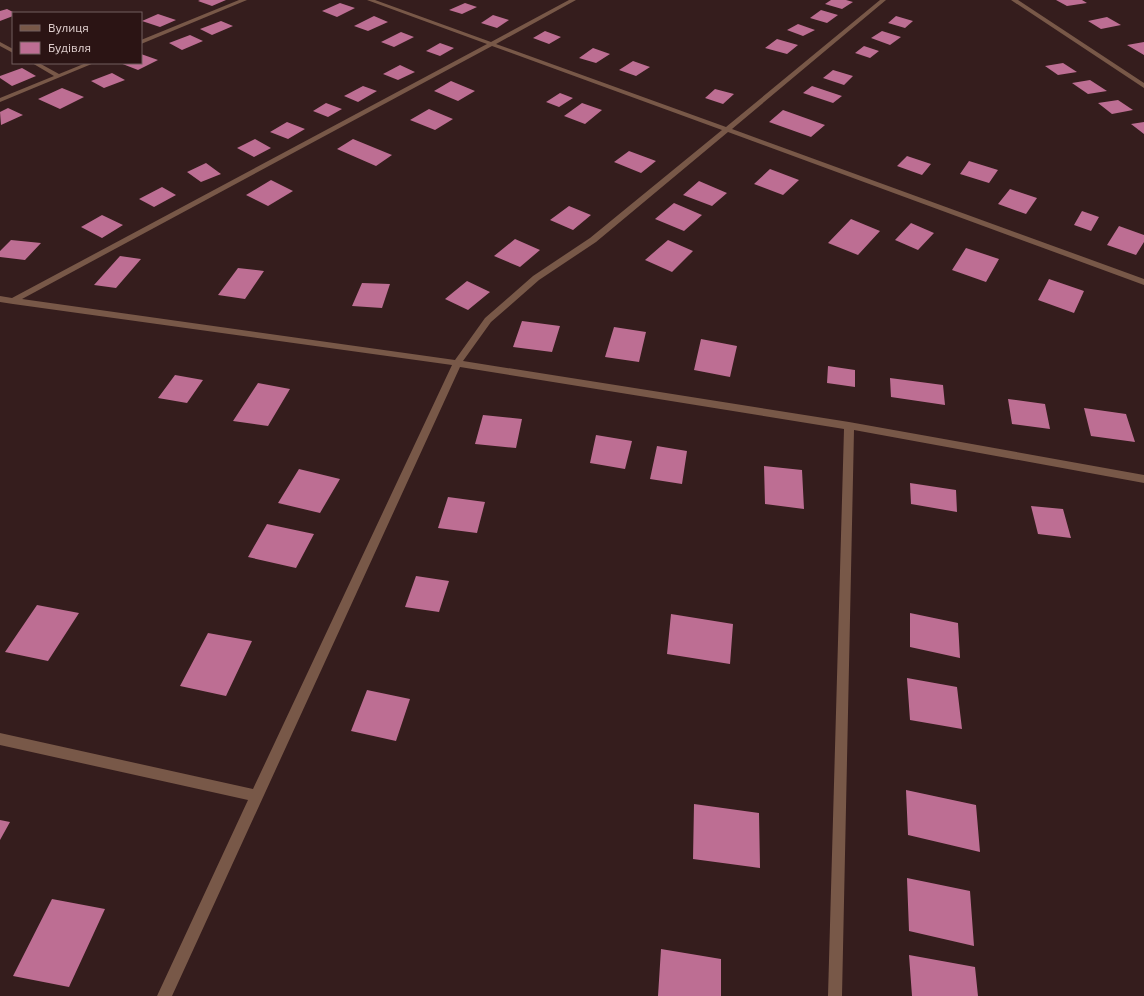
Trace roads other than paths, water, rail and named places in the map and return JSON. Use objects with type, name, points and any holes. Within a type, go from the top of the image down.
[{"type":"street","points":[[142,42],[244,0]]},
{"type":"street","points":[[370,0],[727,128],[1144,282]]},
{"type":"street","points":[[13,301],[573,0]]},
{"type":"street","points":[[164,996],[457,363],[488,320],[530,284],[593,240],[883,0]]},
{"type":"street","points":[[1014,0],[1144,86]]},
{"type":"street","points":[[0,44],[12,50]]},
{"type":"street","points":[[37,64],[58,76]]},
{"type":"street","points":[[0,100],[88,64]]},
{"type":"street","points":[[0,299],[457,363],[849,426],[1144,479]]},
{"type":"street","points":[[835,996],[849,426]]},
{"type":"street","points":[[0,739],[257,796]]}]
